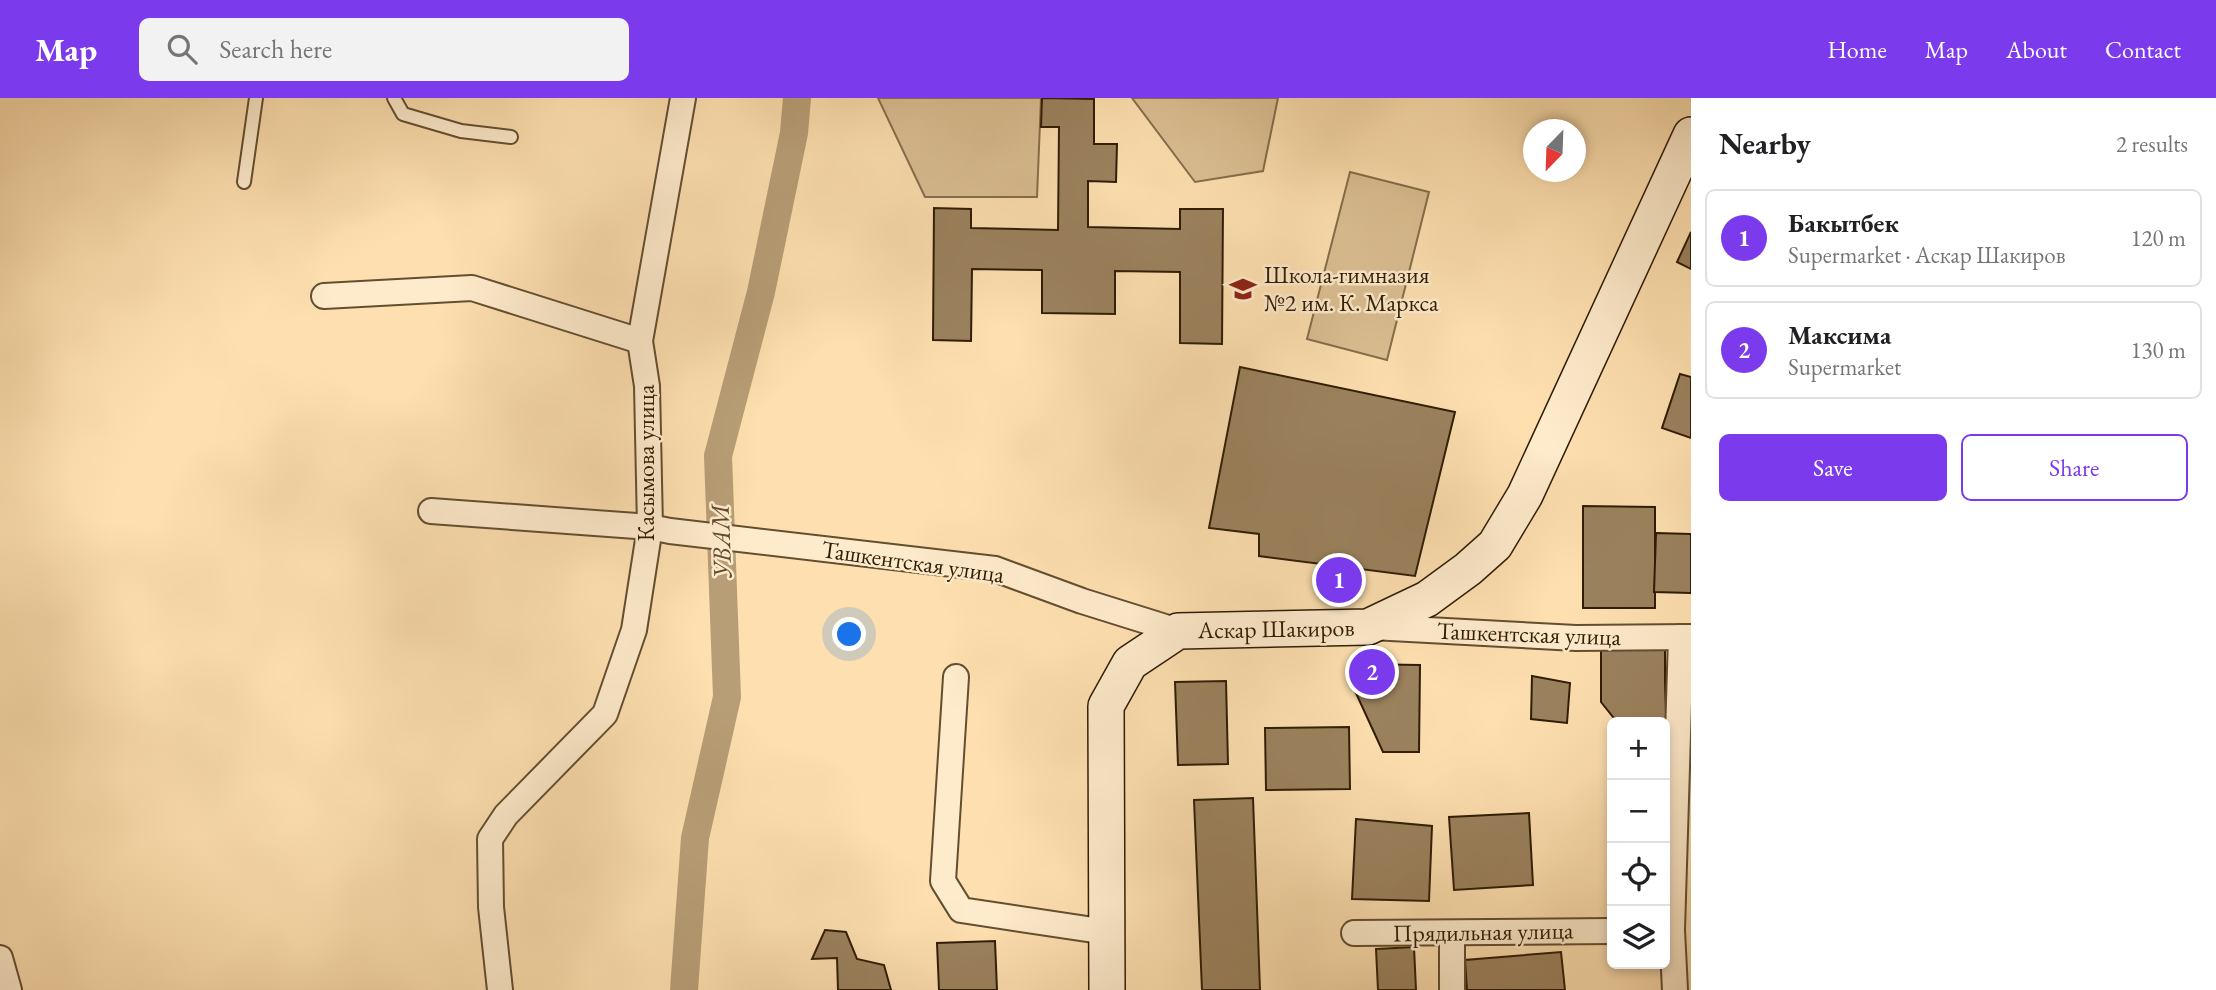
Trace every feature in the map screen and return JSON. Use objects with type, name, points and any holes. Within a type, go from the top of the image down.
[{"type":"main road","name":"Аскар Шакиров","points":[[1107,990],[1106,706],[1130,663],[1178,631],[1368,627],[1427,599],[1495,545],[1525,495],[1691,135]]},
{"type":"street","name":"Касымова улица","points":[[500,990],[491,907],[490,839],[506,815],[605,714],[634,630],[660,529],[647,386],[640,341],[684,98]]},
{"type":"street","points":[[324,296],[472,288],[640,341]]},
{"type":"street","name":"Ташкентская улица","points":[[431,511],[660,529],[995,569],[1082,601],[1178,631]]},
{"type":"street","name":"Ташкентская улица","points":[[1368,627],[1576,638],[1686,637]]},
{"type":"street","points":[[1675,990],[1686,637]]},
{"type":"street","points":[[956,677],[943,881],[961,910],[1107,932]]},
{"type":"street","name":"Прядильная улица","points":[[1354,933],[1607,931]]},
{"type":"street","points":[[1452,933],[1452,990]]},
{"type":"street","points":[[0,958],[9,990]]},
{"type":"lane","points":[[244,182],[257,98]]},
{"type":"lane","points":[[394,98],[403,114],[461,131],[511,137]]},
{"type":"shaded area","points":[[878,98],[1041,98],[1037,197],[925,197]]},
{"type":"shaded area","points":[[1132,98],[1278,98],[1263,171],[1195,182]]},
{"type":"shaded area","points":[[1350,172],[1429,192],[1387,360],[1307,339]]},
{"type":"building","name":"Школа-гимназия №2 им. К. Маркса","points":[[1042,98],[1094,99],[1094,144],[1117,144],[1116,182],[1088,181],[1088,227],[1180,229],[1180,209],[1223,209],[1222,344],[1180,343],[1180,272],[1115,271],[1115,314],[1042,313],[1042,270],[972,269],[971,341],[933,340],[934,208],[971,209],[971,228],[1058,230],[1059,127],[1041,127]]},
{"type":"building","points":[[1691,232],[1691,269],[1677,262]]},
{"type":"building","points":[[1240,367],[1455,412],[1415,576],[1259,556],[1259,534],[1209,528]]},
{"type":"building","points":[[1680,374],[1691,377],[1691,438],[1662,428]]},
{"type":"building","points":[[1583,506],[1655,507],[1655,608],[1583,608]]},
{"type":"building","points":[[1656,533],[1691,534],[1691,593],[1654,592]]},
{"type":"building","points":[[1665,637],[1666,717],[1613,717],[1601,702],[1601,645]]},
{"type":"building","points":[[1355,664],[1420,665],[1419,752],[1383,752],[1355,691]]},
{"type":"building","points":[[1532,676],[1570,683],[1567,723],[1531,719]]},
{"type":"building","points":[[1226,681],[1228,764],[1178,765],[1175,682]]},
{"type":"building","points":[[1349,727],[1350,789],[1266,790],[1265,728]]},
{"type":"building","points":[[1253,798],[1260,990],[1202,990],[1194,800]]},
{"type":"building","points":[[1529,813],[1533,885],[1454,890],[1449,817]]},
{"type":"building","points":[[1356,819],[1432,826],[1429,901],[1352,899]]},
{"type":"building","points":[[825,930],[846,932],[857,959],[884,965],[891,990],[838,990],[837,958],[812,959]]},
{"type":"building","points":[[995,941],[997,990],[939,990],[937,943]]},
{"type":"building","points":[[1414,947],[1416,990],[1378,990],[1376,949]]},
{"type":"building","points":[[1561,952],[1565,990],[1467,990],[1465,960]]},
{"type":"waterway","name":"УВАМ","points":[[684,990],[695,838],[727,697],[718,456],[761,292],[794,133],[797,98]]},
{"type":"place","name":"Школа-гимназия №2 им. К. Маркса","points":[[1243,289]]},
{"type":"place","name":"Бакытбек","points":[[1339,580]]},
{"type":"place","name":"Максима","points":[[1372,672]]}]
